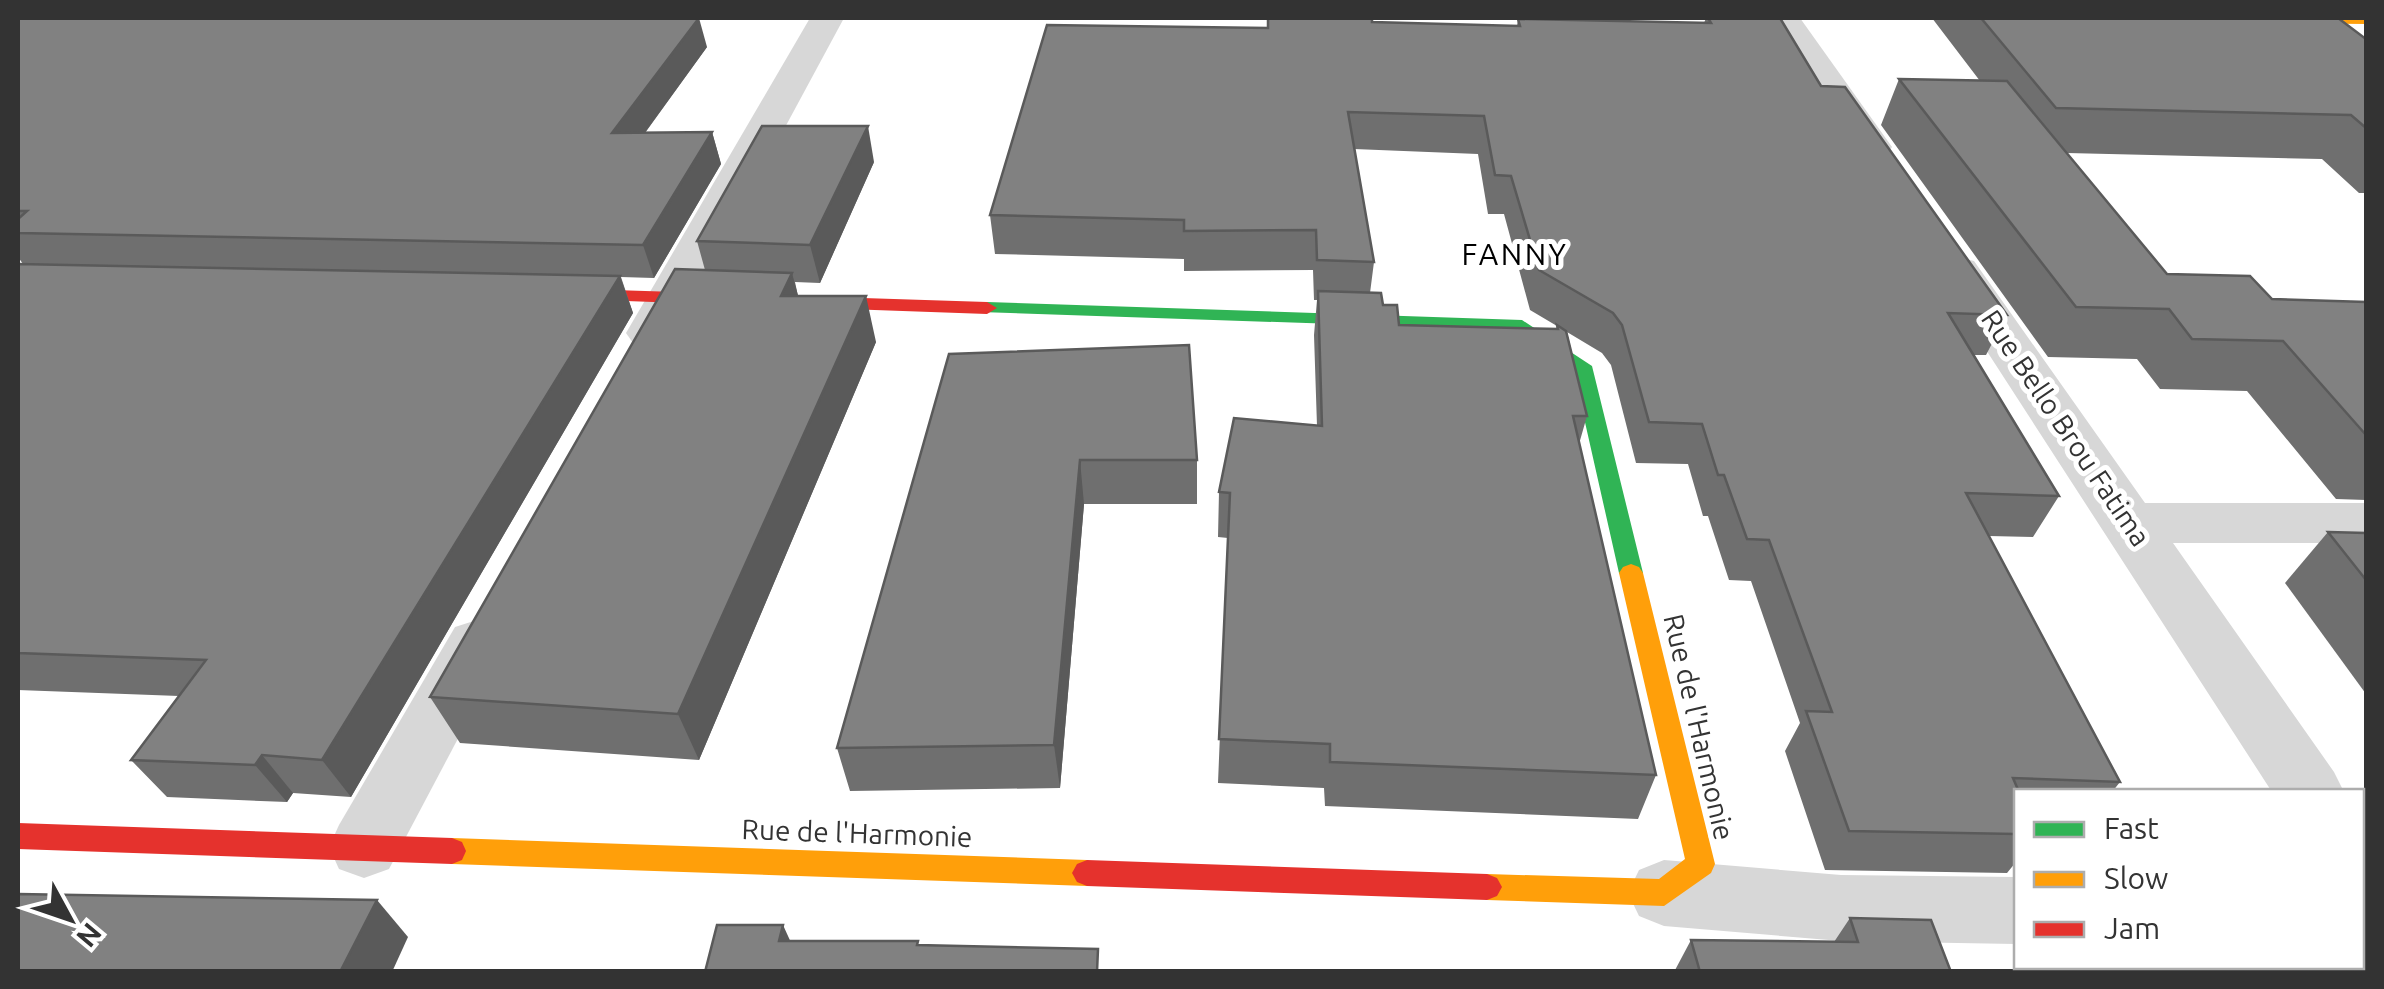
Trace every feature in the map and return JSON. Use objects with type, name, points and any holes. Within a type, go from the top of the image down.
[{"type":"street","points":[[622,382],[827,18]]},
{"type":"street","points":[[1783,18],[1896,180]]},
{"type":"street","points":[[2162,18],[2366,20]]},
{"type":"street","name":"Rue Bello Brou Fatima","points":[[1929,230],[2132,523],[2308,789]]},
{"type":"street","points":[[532,293],[670,296]]},
{"type":"street","name":"Rue de l'Harmonie","points":[[18,836],[1664,893],[1701,864],[1582,366],[1515,324],[670,296]]},
{"type":"street","points":[[2132,523],[2366,524]]},
{"type":"street","points":[[364,847],[498,606]]},
{"type":"street","points":[[1664,893],[1841,908],[2014,911]]},
{"type":"building","points":[[18,18],[699,18],[612,133],[712,132],[643,245],[18,233],[18,219],[27,211],[18,211]]},
{"type":"building","points":[[1268,18],[1372,18],[1372,22],[1520,26],[1518,19],[1711,23],[1708,18],[1780,18],[1821,86],[1845,87],[2007,315],[1948,313],[2059,496],[1966,493],[2120,782],[2013,778],[2018,789],[2014,789],[2014,834],[1849,831],[1806,711],[1832,712],[1769,540],[1747,539],[1724,475],[1718,475],[1702,424],[1649,422],[1622,325],[1613,313],[1539,270],[1511,176],[1495,175],[1484,116],[1348,112],[1374,262],[1317,260],[1316,230],[1184,231],[1184,220],[990,215],[1047,25],[1268,28]]},
{"type":"building","points":[[1981,18],[2338,18],[2366,39],[2366,128],[2351,115],[2056,108]]},
{"type":"building","points":[[1899,79],[2007,81],[2167,274],[2250,276],[2272,299],[2366,302],[2366,435],[2283,341],[2192,339],[2169,309],[2076,307]]},
{"type":"building","points":[[762,126],[868,126],[810,245],[697,241]]},
{"type":"building","points":[[18,264],[620,276],[322,760],[262,755],[255,765],[131,760],[206,660],[18,653]]},
{"type":"building","points":[[675,269],[792,273],[781,296],[866,296],[678,714],[430,697]]},
{"type":"building","points":[[1318,291],[1381,293],[1383,305],[1397,305],[1399,325],[1558,329],[1557,325],[1566,331],[1587,416],[1573,416],[1656,775],[1330,762],[1330,744],[1219,739],[1230,493],[1219,492],[1234,418],[1322,426]]},
{"type":"building","points":[[1189,345],[1197,460],[1080,460],[1054,745],[837,748],[949,354]]},
{"type":"building","points":[[2328,532],[2366,533],[2366,580]]},
{"type":"building","points":[[18,894],[377,900],[340,972],[18,972]]},
{"type":"building","points":[[1850,918],[1931,920],[1951,972],[1700,972],[1691,940],[1858,942]]},
{"type":"building","points":[[717,925],[783,925],[779,941],[918,941],[917,945],[1098,949],[1097,972],[705,972]]},
{"type":"building","points":[[2099,969],[2236,972],[2100,972]]},
{"type":"traffic: fast","points":[[987,308],[1515,324],[1582,366],[1631,573]]},
{"type":"traffic: slow","points":[[2161,18],[2366,20]]},
{"type":"traffic: slow","points":[[1487,887],[1664,893],[1701,864],[1631,573]]},
{"type":"traffic: slow","points":[[452,851],[1087,873]]},
{"type":"traffic: jam","points":[[550,294],[987,308]]},
{"type":"traffic: jam","points":[[18,836],[452,851]]},
{"type":"traffic: jam","points":[[1087,873],[1487,887]]},
{"type":"district","name":"FANNY","points":[[1515,255]]}]
